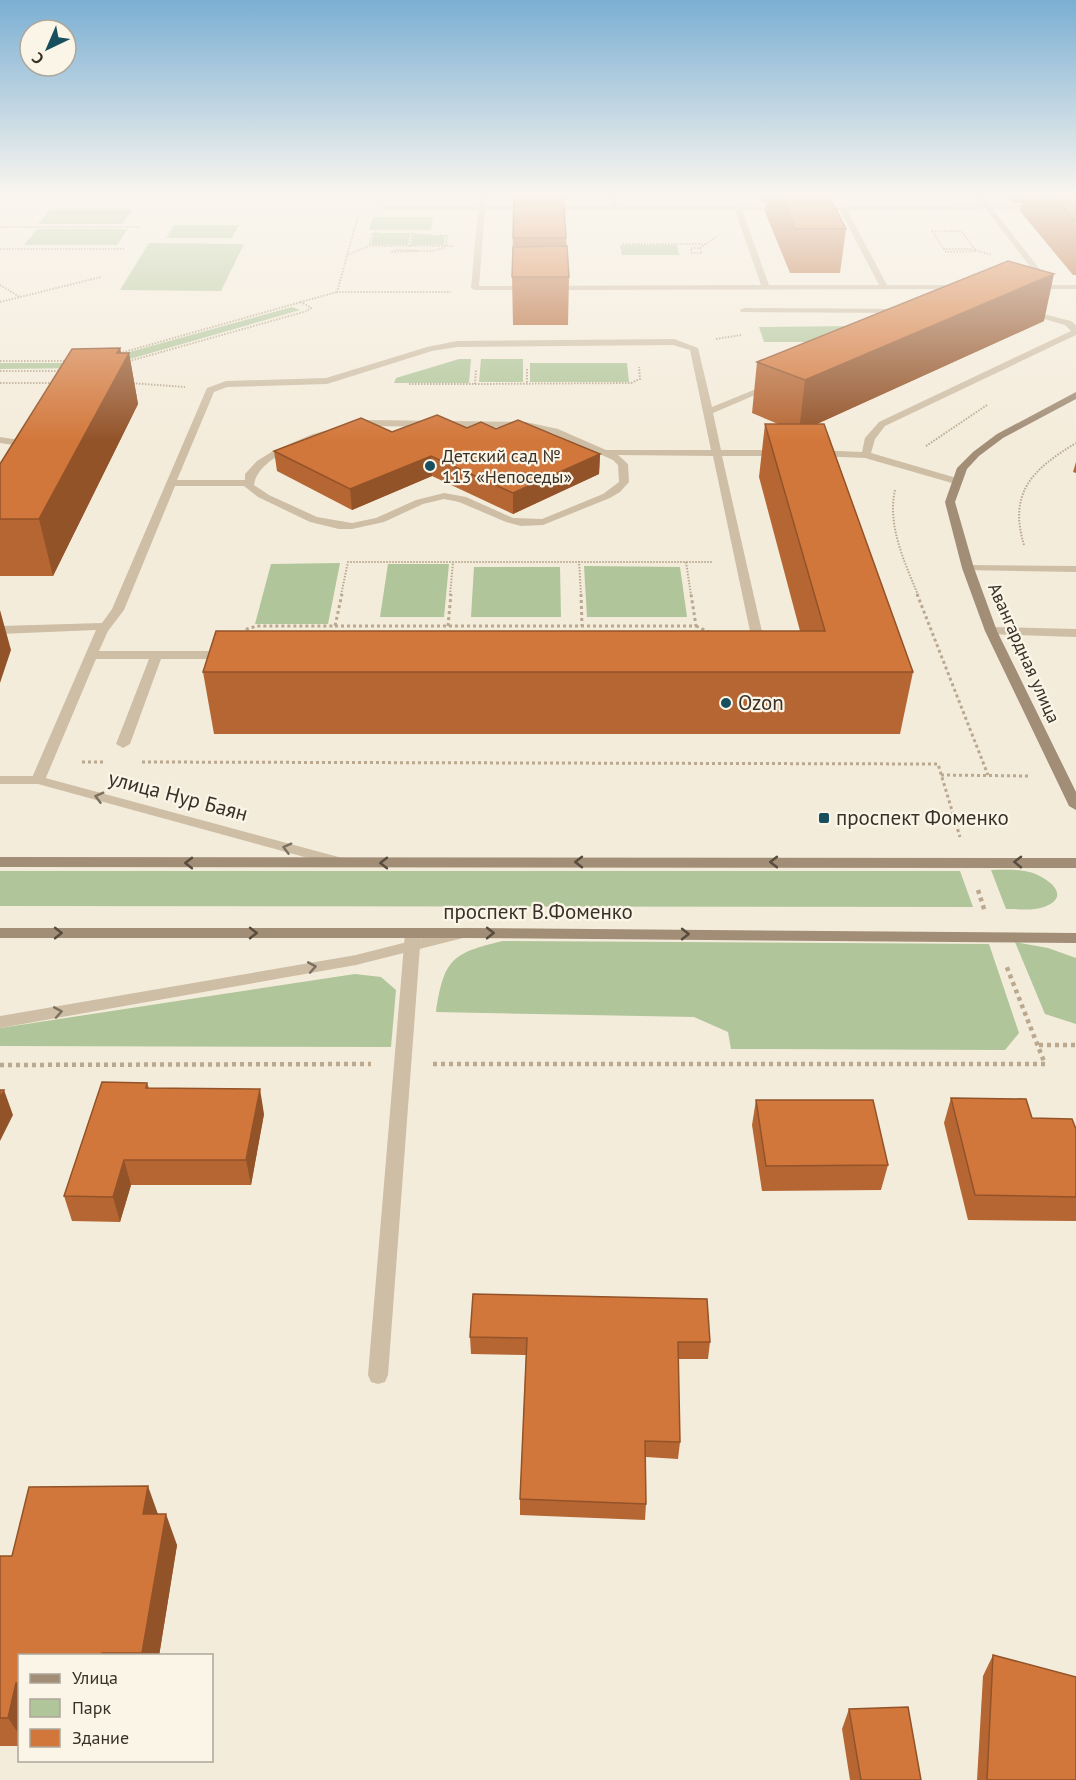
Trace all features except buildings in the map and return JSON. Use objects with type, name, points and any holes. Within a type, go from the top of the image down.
[{"type":"main road","name":"Авангардная улица","points":[[1076,395],[1000,436],[962,468],[950,502],[968,568],[991,631],[1076,806]]},
{"type":"main road","points":[[0,862],[1076,863]]},
{"type":"main road","name":"проспект В.Фоменко","points":[[0,933],[413,939]]},
{"type":"main road","name":"проспект В.Фоменко","points":[[465,933],[1076,938]]},
{"type":"street","points":[[476,275],[475,288],[973,287]]},
{"type":"street","points":[[761,275],[766,288]]},
{"type":"street","points":[[878,275],[884,287]]},
{"type":"street","points":[[1041,275],[1050,287]]},
{"type":"street","points":[[1028,287],[1076,287]]},
{"type":"street","points":[[866,455],[870,438],[882,424],[1076,332],[1074,327],[1068,323],[1014,307]]},
{"type":"street","points":[[744,310],[918,311]]},
{"type":"street","points":[[38,780],[104,626],[118,610],[210,390],[226,384],[327,381],[430,349],[478,342],[674,342],[694,348],[757,636],[754,644],[743,651]]},
{"type":"street","points":[[708,412],[782,381]]},
{"type":"street","points":[[366,423],[526,425],[555,431],[605,452],[623,464],[625,477],[620,488],[552,520],[535,524],[508,521],[462,499],[445,496],[427,500],[378,521],[348,526],[325,524],[312,521],[252,489],[247,483],[259,464],[273,454],[334,431],[366,423]]},
{"type":"street","points":[[0,440],[16,442],[23,449],[0,487]]},
{"type":"street","points":[[605,452],[796,453]]},
{"type":"street","points":[[807,453],[866,455],[956,482]]},
{"type":"street","points":[[171,483],[247,483]]},
{"type":"street","points":[[968,568],[1076,569]]},
{"type":"street","points":[[0,630],[104,626]]},
{"type":"street","points":[[991,631],[1076,633]]},
{"type":"street","points":[[91,655],[238,655]]},
{"type":"street","points":[[123,744],[156,655]]},
{"type":"street","name":"улица Нур Баян","points":[[0,780],[38,780],[344,863]]},
{"type":"street","points":[[0,1022],[356,960],[413,939],[465,933]]},
{"type":"street","points":[[378,1375],[413,939]]},
{"type":"path","points":[[337,292],[342,275]]},
{"type":"path","points":[[0,302],[101,277]]},
{"type":"path","points":[[0,285],[20,297]]},
{"type":"path","points":[[117,354],[337,292],[444,293],[475,288]]},
{"type":"path","points":[[119,364],[311,309],[301,302]]},
{"type":"path","points":[[674,342],[730,338],[746,333],[750,330],[744,310]]},
{"type":"path","points":[[475,384],[478,342]]},
{"type":"path","points":[[0,361],[77,361]]},
{"type":"path","points":[[400,384],[631,383],[640,379],[639,367]]},
{"type":"path","points":[[0,371],[66,371]]},
{"type":"path","points":[[0,383],[57,383]]},
{"type":"path","points":[[126,383],[210,390]]},
{"type":"path","points":[[1035,569],[1020,535],[1017,514],[1022,492],[1032,475],[1053,456],[1076,443]]},
{"type":"path","points":[[579,561],[582,626]]},
{"type":"path","points":[[335,626],[348,562],[741,562]]},
{"type":"path","points":[[448,626],[453,562]]},
{"type":"path","points":[[686,562],[696,626]]},
{"type":"path","points":[[238,655],[244,632],[251,627],[335,626],[696,626],[743,651]]},
{"type":"path","points":[[380,636],[382,626]]},
{"type":"path","points":[[515,626],[515,636]]},
{"type":"path","points":[[647,626],[648,636]]},
{"type":"path","points":[[45,762],[105,762]]},
{"type":"path","points":[[141,762],[938,765],[961,840]]},
{"type":"path","points":[[941,775],[1034,776]]},
{"type":"path","points":[[976,884],[987,918]]},
{"type":"path","points":[[0,1065],[1045,1064],[1003,957]]},
{"type":"path","points":[[1039,1045],[1076,1045]]},
{"type":"green space","points":[[129,275],[229,275],[221,291],[120,290]]},
{"type":"green space","points":[[292,307],[300,310],[123,361],[115,356]]},
{"type":"green space","points":[[855,326],[816,342],[764,342],[759,327]]},
{"type":"green space","points":[[459,359],[471,359],[469,383],[394,383],[396,378]]},
{"type":"green space","points":[[481,359],[523,359],[523,382],[479,382]]},
{"type":"green space","points":[[0,363],[89,363],[93,368],[0,369]]},
{"type":"green space","points":[[530,363],[627,363],[629,382],[530,382]]},
{"type":"green space","points":[[340,563],[328,624],[255,624],[271,564]]},
{"type":"green space","points":[[388,564],[449,564],[444,617],[380,617]]},
{"type":"green space","points":[[584,566],[680,567],[687,617],[587,617]]},
{"type":"green space","points":[[474,567],[560,567],[561,617],[471,617]]},
{"type":"green space","points":[[991,870],[1020,870],[1036,874],[1054,887],[1057,897],[1053,903],[1044,907],[1006,909]]},
{"type":"green space","points":[[0,871],[960,871],[973,907],[0,906]]},
{"type":"green space","points":[[503,941],[989,944],[1019,1033],[1005,1050],[731,1049],[728,1032],[694,1017],[436,1012],[443,981],[453,961],[472,950]]},
{"type":"green space","points":[[1015,942],[1048,948],[1076,958],[1076,1024],[1045,1014]]},
{"type":"green space","points":[[355,974],[381,977],[396,990],[391,1047],[0,1046],[0,1028]]},
{"type":"place","name":"Детский сад № 113 «Непоседы»","points":[[430,466]]},
{"type":"place","name":"Ozon","points":[[726,703]]},
{"type":"place","name":"проспект Фоменко","points":[[824,818]]}]
